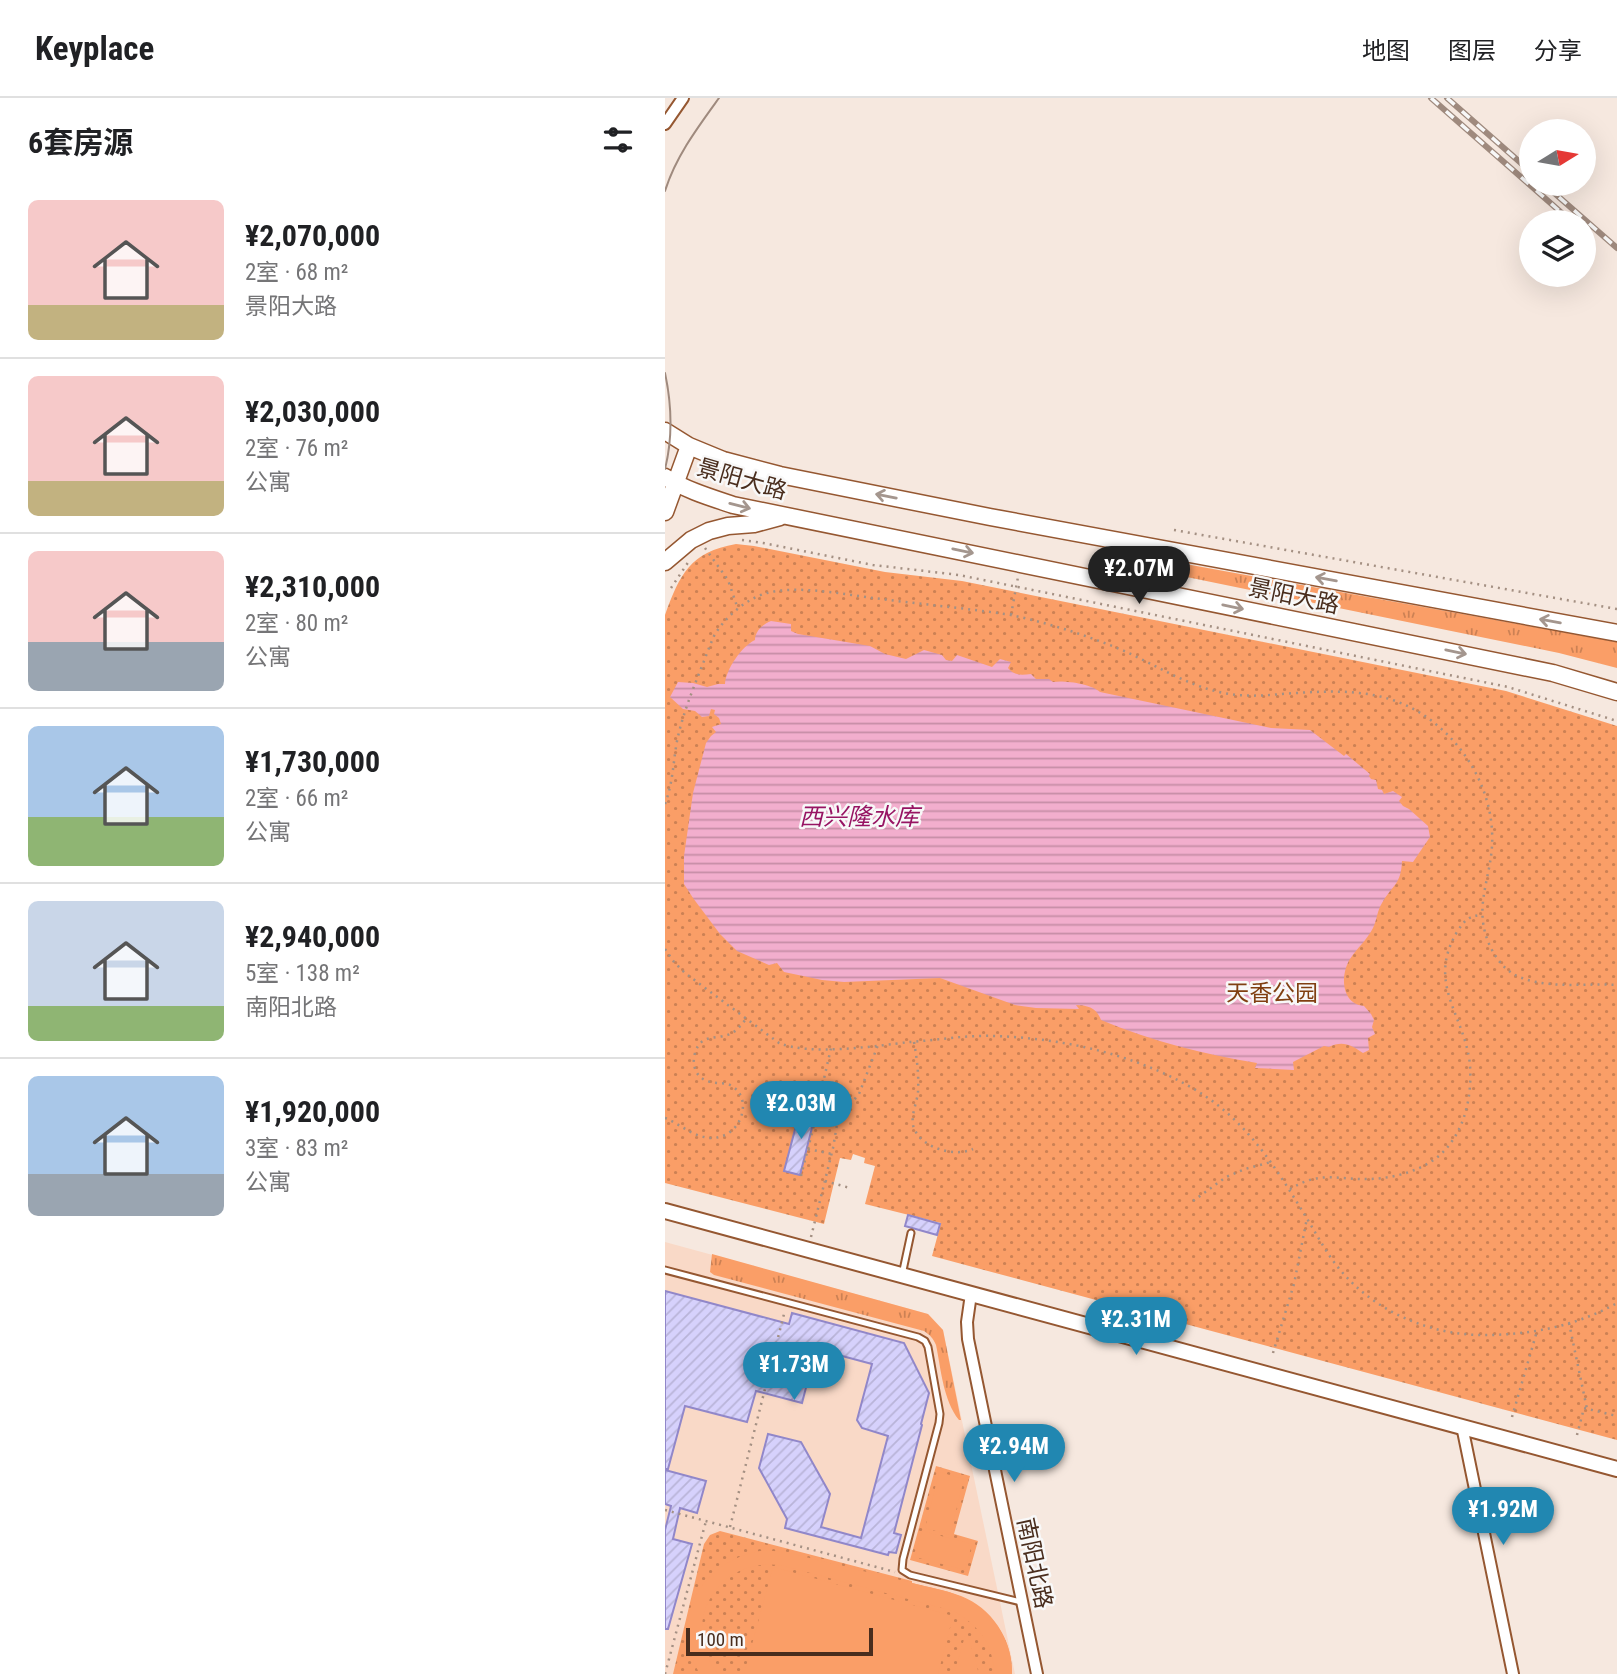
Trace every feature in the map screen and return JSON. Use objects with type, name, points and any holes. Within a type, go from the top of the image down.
[{"type":"main road","name":"景阳大路","points":[[665,431],[689,446],[723,460],[780,475],[990,517],[1617,633]]},
{"type":"main road","points":[[665,512],[670,480],[689,446]]},
{"type":"main road","name":"景阳大路","points":[[670,480],[733,505],[1540,670],[1617,692]]},
{"type":"main road","points":[[665,562],[691,540],[709,531],[785,516]]},
{"type":"street","points":[[665,124],[683,98]]},
{"type":"street","points":[[665,1211],[1617,1469]]},
{"type":"street","name":"南阳北路","points":[[971,1294],[967,1322],[968,1339],[1037,1674]]},
{"type":"street","points":[[1462,1426],[1513,1674]]},
{"type":"lane","points":[[902,1275],[911,1233]]},
{"type":"lane","points":[[665,1270],[922,1339],[926,1344],[940,1414],[902,1563],[904,1572],[1021,1602]]},
{"type":"path","points":[[1174,530],[1617,609]]},
{"type":"path","points":[[739,540],[873,565],[959,575],[1508,687],[1617,721]]},
{"type":"path","points":[[705,548],[728,580],[738,609]]},
{"type":"path","points":[[671,588],[691,559]]},
{"type":"path","points":[[1011,615],[1020,563]]},
{"type":"path","points":[[665,804],[672,784],[684,716],[715,634],[726,620],[752,599],[766,593],[823,592],[1011,615],[1108,644],[1196,685],[1220,693],[1260,696],[1355,692],[1390,699],[1420,713],[1447,733],[1460,748],[1470,761],[1486,796],[1492,824],[1492,850],[1481,915],[1486,937],[1496,957],[1515,975],[1533,981],[1617,985]]},
{"type":"path","points":[[1289,1189],[1319,1178],[1372,1179],[1394,1176],[1427,1164],[1439,1156],[1450,1143],[1466,1111],[1470,1068],[1468,1049],[1446,988],[1446,957],[1463,923],[1470,917],[1481,915]]},
{"type":"path","points":[[665,948],[685,974],[785,1046],[802,1049],[831,1048],[993,1036],[1067,1044],[1122,1058],[1174,1078],[1213,1100],[1253,1137],[1335,1264],[1349,1281],[1404,1318],[1427,1327],[1467,1335],[1512,1335],[1569,1324],[1617,1303]]},
{"type":"path","points":[[665,1118],[708,1138],[728,1133],[737,1126],[743,1110],[739,1093],[730,1084],[709,1082],[701,1078],[695,1071],[694,1063],[695,1052],[703,1041],[732,1033],[746,1019]]},
{"type":"path","points":[[914,1042],[919,1079],[913,1127],[921,1138],[944,1152],[963,1153],[973,1149]]},
{"type":"path","points":[[809,1249],[838,1119],[859,1094],[878,1045]]},
{"type":"path","points":[[818,1105],[831,1048]]},
{"type":"path","points":[[801,1176],[817,1113],[838,1119]]},
{"type":"path","points":[[808,1149],[832,1154]]},
{"type":"path","points":[[1193,1201],[1226,1177],[1271,1162]]},
{"type":"path","points":[[825,1181],[850,1188]]},
{"type":"path","points":[[1273,1353],[1294,1284],[1307,1218]]},
{"type":"path","points":[[730,1527],[787,1302]]},
{"type":"path","points":[[1569,1324],[1587,1409]]},
{"type":"path","points":[[1512,1417],[1537,1331]]},
{"type":"path","points":[[1577,1435],[1584,1408],[1617,1416]]},
{"type":"path","points":[[665,1510],[894,1572],[904,1572]]},
{"type":"path","points":[[665,1674],[706,1521]]},
{"type":"shaded area","points":[[665,1242],[928,1314],[943,1330],[1015,1674],[665,1674]]},
{"type":"green space","name":"天香公园","points":[[736,544],[885,572],[962,581],[1506,691],[1617,726],[1617,1440],[932,1256],[941,1223],[865,1204],[875,1166],[864,1163],[865,1158],[853,1154],[851,1160],[840,1158],[824,1224],[665,1183],[665,615],[682,577],[697,559]]},
{"type":"green space","points":[[1180,563],[1617,642],[1617,668],[1559,653],[1177,575]]},
{"type":"green space","points":[[712,1254],[928,1314],[943,1330],[961,1420],[946,1394],[936,1345],[924,1331],[714,1275],[710,1272]]},
{"type":"green space","points":[[936,1466],[970,1476],[954,1534],[978,1541],[968,1576],[910,1560]]},
{"type":"green space","points":[[939,1472],[964,1479],[950,1535],[925,1528]]},
{"type":"green space","points":[[720,1531],[912,1581],[972,1601],[999,1627],[1009,1649],[1012,1674],[673,1674],[704,1544],[710,1535]]},
{"type":"green space","points":[[922,1531],[972,1544],[965,1570],[915,1557]]},
{"type":"green space","points":[[766,1550],[789,1553],[962,1597],[975,1604],[995,1622],[1008,1646],[1012,1674],[994,1674],[991,1654],[983,1636],[970,1622],[953,1611],[784,1566],[761,1565],[741,1570],[724,1581],[712,1596],[704,1614],[702,1634],[706,1654],[718,1674],[700,1674],[690,1653],[687,1632],[689,1612],[697,1594],[709,1578],[725,1564],[744,1555]]},
{"type":"green space","points":[[773,1567],[953,1616],[938,1674],[744,1674]]},
{"type":"green space","points":[[965,1636],[968,1636],[979,1674],[954,1674]]},
{"type":"water","name":"西兴隆水库","points":[[771,621],[791,624],[791,631],[798,634],[870,646],[885,654],[906,659],[924,650],[942,655],[946,660],[952,661],[957,655],[992,667],[1000,659],[1011,662],[1008,668],[1013,672],[1031,674],[1036,679],[1078,683],[1100,692],[1271,728],[1310,730],[1344,756],[1346,754],[1370,774],[1371,779],[1376,780],[1378,789],[1384,794],[1393,791],[1402,797],[1399,801],[1428,826],[1430,837],[1413,862],[1402,861],[1398,880],[1380,906],[1373,928],[1347,966],[1344,980],[1347,994],[1356,1004],[1364,1006],[1374,1020],[1372,1027],[1375,1034],[1368,1038],[1369,1050],[1363,1053],[1343,1044],[1324,1046],[1293,1062],[1294,1070],[1255,1068],[1257,1063],[1177,1046],[1120,1028],[1101,1020],[1094,1010],[1084,1006],[1076,1005],[1079,1009],[1015,1005],[940,978],[844,982],[822,980],[784,972],[777,963],[769,965],[737,951],[720,934],[684,884],[684,856],[693,793],[706,743],[716,732],[712,727],[721,724],[714,714],[715,710],[711,709],[709,716],[702,717],[695,711],[683,709],[670,697],[678,682],[707,687],[725,684],[735,659],[755,640],[760,628]]},
{"type":"building","points":[[804,1104],[817,1108],[800,1175],[784,1171]]},
{"type":"building","points":[[908,1215],[940,1224],[937,1235],[905,1226]]},
{"type":"building","points":[[665,1291],[789,1324],[792,1313],[904,1343],[929,1393],[894,1533],[901,1535],[896,1553],[889,1552],[888,1555],[785,1528],[787,1519],[759,1468],[768,1434],[801,1442],[830,1494],[821,1527],[861,1538],[888,1436],[862,1428],[857,1420],[872,1364],[816,1349],[802,1403],[756,1391],[747,1422],[685,1406],[668,1469],[665,1469]]},
{"type":"building","points":[[665,1470],[706,1481],[697,1513],[680,1508],[673,1539],[692,1544],[668,1629],[665,1629],[665,1530],[671,1506],[665,1504]]},
{"type":"tram line","points":[[665,191],[681,154],[719,98]]},
{"type":"tram line","points":[[665,373],[671,421],[665,469]]},
{"type":"railway","points":[[1431,98],[1558,210]]},
{"type":"railway","points":[[1447,98],[1519,161]]},
{"type":"railway","points":[[1558,196],[1617,248]]}]
